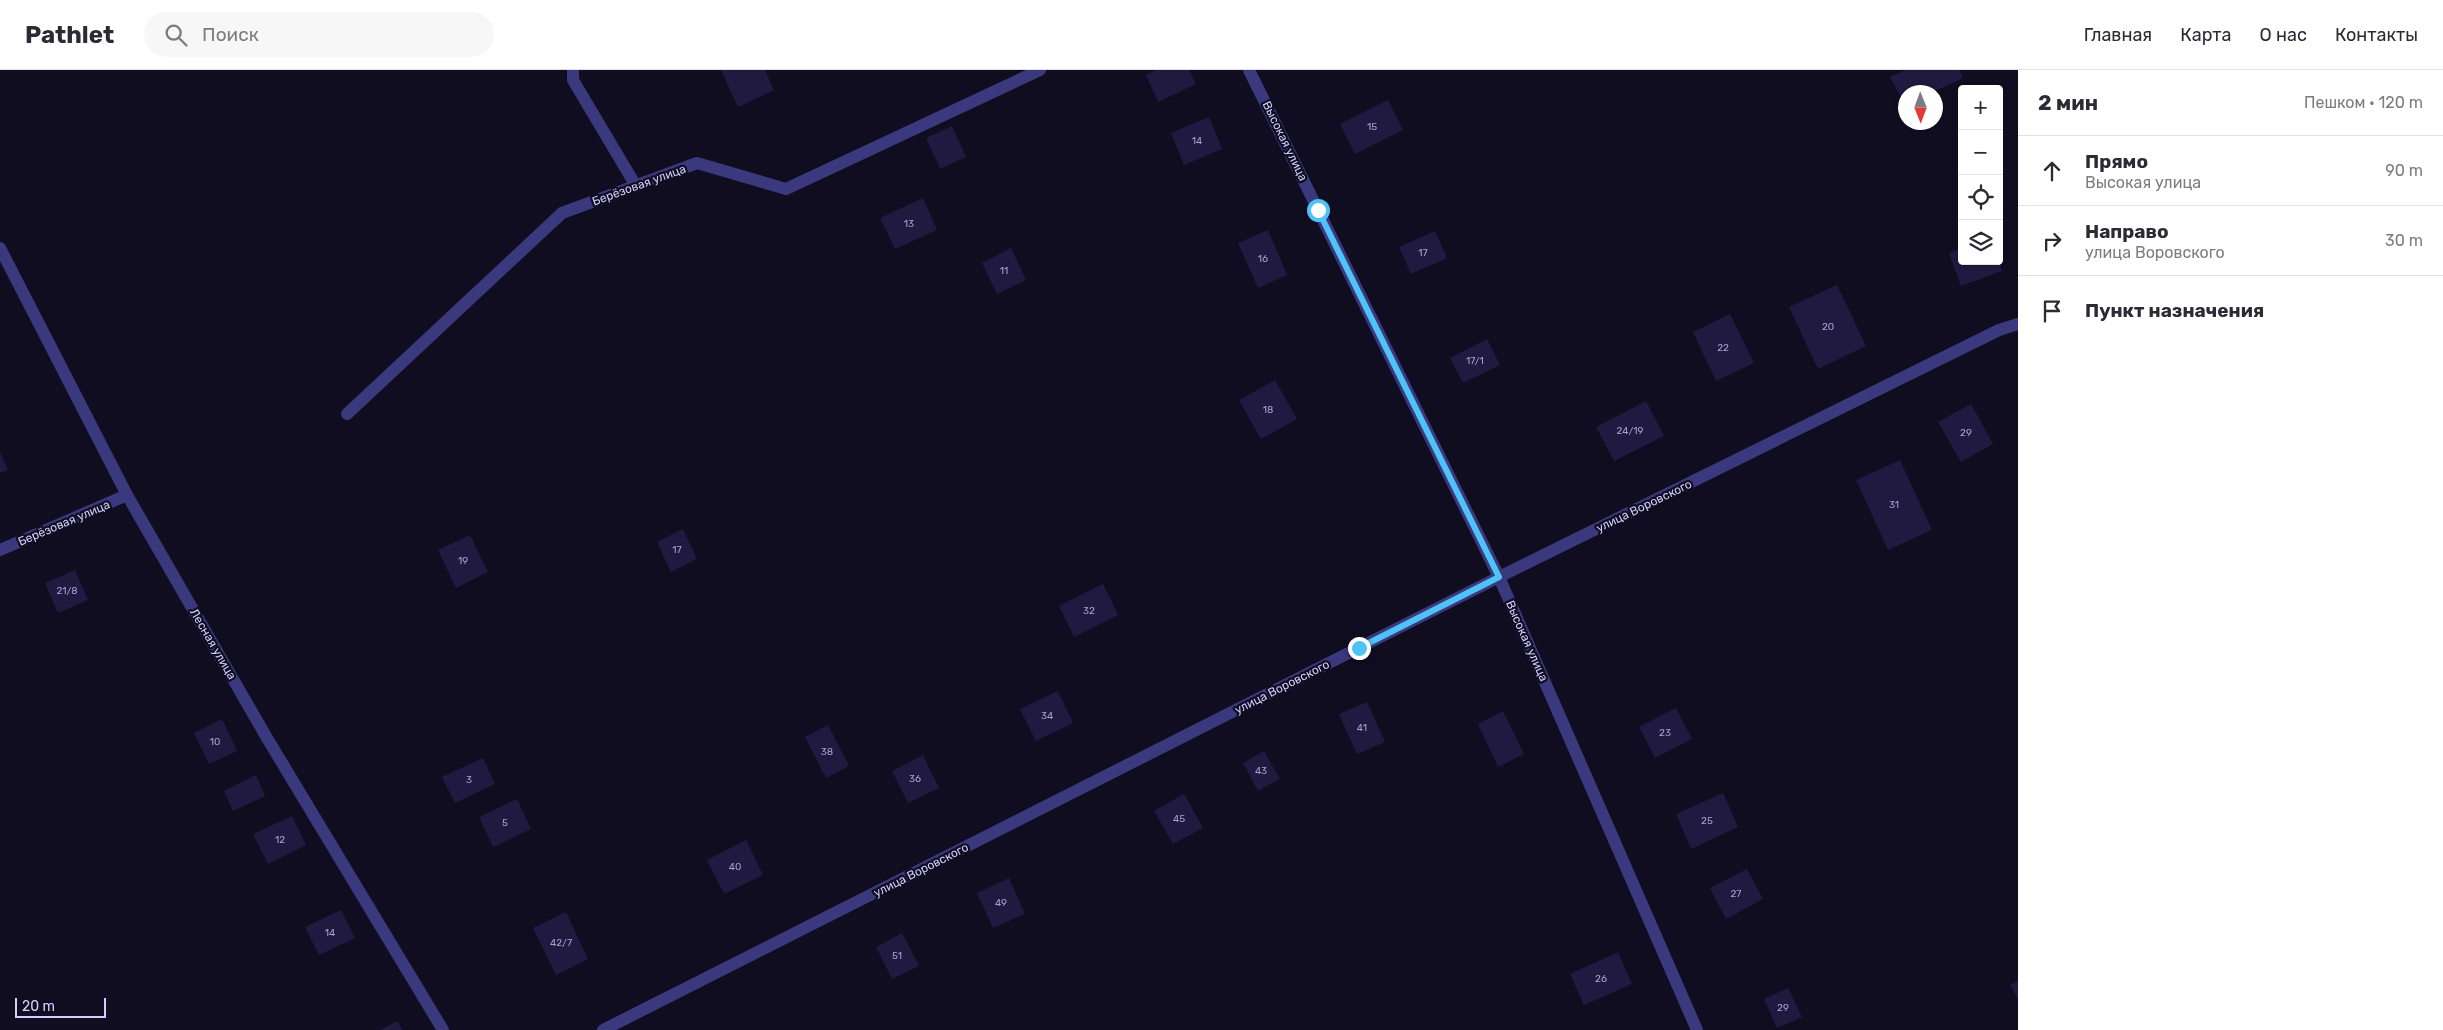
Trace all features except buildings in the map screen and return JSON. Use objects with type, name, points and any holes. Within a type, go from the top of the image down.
[{"type":"street","points":[[573,70],[573,80],[636,186]]},
{"type":"street","name":"Берёзовая улица","points":[[347,414],[562,213],[697,163],[786,189],[1040,70]]},
{"type":"street","name":"Высокая улица","points":[[1249,70],[1499,577],[1696,1030]]},
{"type":"street","name":"Лесная улица","points":[[0,248],[128,495],[267,738],[443,1030]]},
{"type":"street","name":"улица Воровского","points":[[603,1030],[1499,577],[1999,330],[2018,324]]},
{"type":"street","name":"Берёзовая улица","points":[[0,550],[128,495]]},
{"type":"route","points":[[1318,210],[1499,577],[1359,648]]}]
